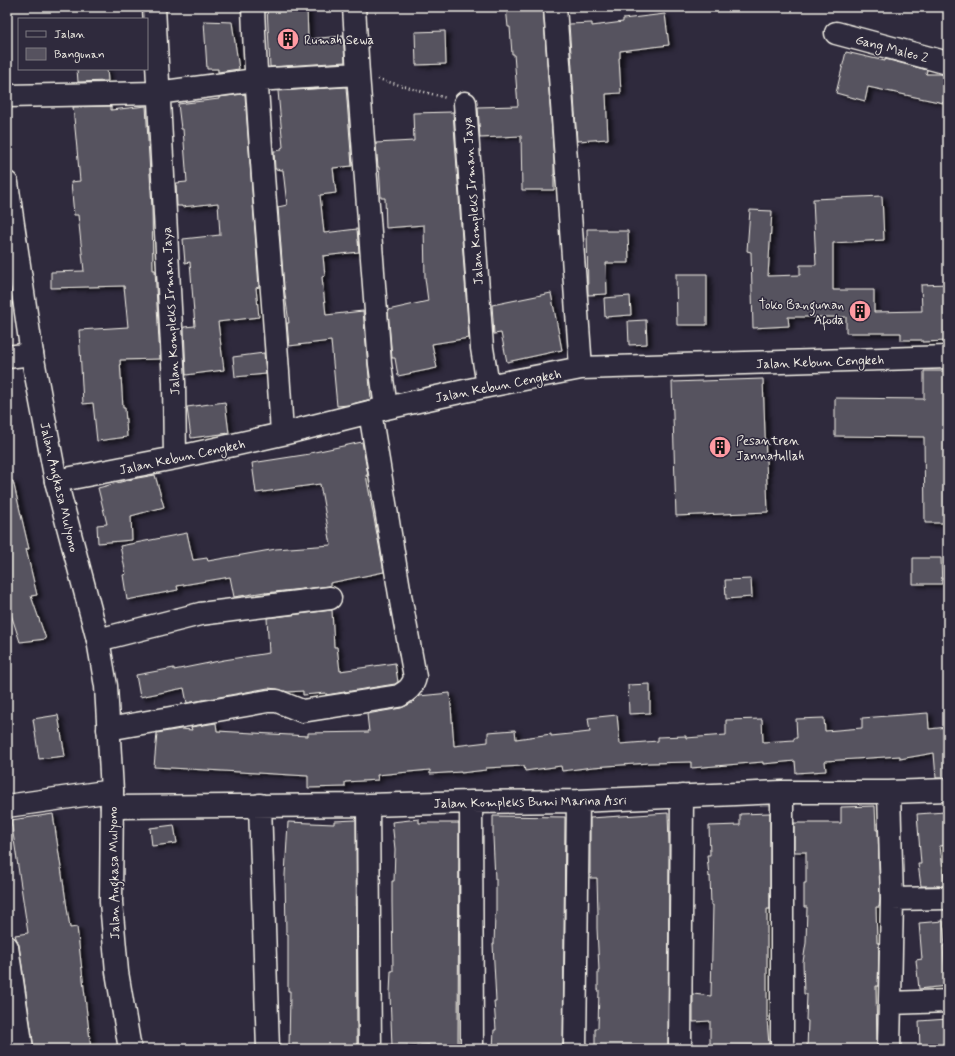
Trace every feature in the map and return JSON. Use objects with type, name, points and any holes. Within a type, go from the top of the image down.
[{"type":"street","name":"Jalan Kompleks Irman Jaya","points":[[154,7],[157,92],[174,383],[175,458]]},
{"type":"street","points":[[253,7],[255,80],[282,434]]},
{"type":"street","points":[[108,729],[278,700],[302,711],[399,696],[414,684],[415,677],[401,600],[378,410],[380,364],[354,7]]},
{"type":"street","points":[[555,7],[581,368]]},
{"type":"street","name":"Gang Maleo 2","points":[[836,34],[948,63]]},
{"type":"street","points":[[7,96],[157,92],[255,80],[358,74]]},
{"type":"street","name":"Jalan Kompleks Irman Jaya","points":[[465,103],[482,348],[488,386]]},
{"type":"street","name":"Jalan Angkasa Mulyono","points":[[7,183],[32,354],[56,481],[98,640],[106,686],[112,799],[111,902],[117,972],[130,1049]]},
{"type":"street","points":[[7,357],[32,354]]},
{"type":"street","name":"Jalan Kebun Cengkeh","points":[[56,481],[175,458],[282,434],[378,410],[488,386],[581,368],[948,357]]},
{"type":"street","points":[[98,640],[200,614],[330,598]]},
{"type":"street","name":"Jalan Kompleks Bumi Marina Asri","points":[[112,799],[260,805],[368,805],[578,801],[782,792],[889,792],[948,790]]},
{"type":"street","points":[[782,792],[782,1049]]},
{"type":"street","points":[[889,792],[892,899],[889,1049]]},
{"type":"street","points":[[680,1049],[682,796]]},
{"type":"street","name":"Jalan Angkasa Mulyono","points":[[7,806],[112,799]]},
{"type":"street","points":[[575,1049],[578,801]]},
{"type":"street","points":[[471,802],[472,1049]]},
{"type":"street","points":[[260,805],[268,1049]]},
{"type":"street","points":[[368,805],[370,1049]]},
{"type":"street","points":[[892,899],[948,898]]},
{"type":"street","points":[[7,947],[22,1049]]},
{"type":"street","points":[[890,1004],[948,1001]]},
{"type":"path","name":"Jalan Kompleks Irman Jaya","points":[[358,74],[465,103]]},
{"type":"building","name":"Rumah Sewa","points":[[267,7],[307,7],[308,39],[343,36],[345,62],[270,67]]},
{"type":"building","points":[[506,7],[543,7],[554,161],[554,190],[522,190],[521,136],[480,138],[478,107],[518,106],[514,54],[512,54],[510,27],[508,27]]},
{"type":"building","points":[[665,14],[669,45],[620,51],[621,93],[606,94],[608,139],[577,141],[569,24],[592,23],[592,26],[623,22],[623,19]]},
{"type":"building","points":[[204,21],[232,22],[239,69],[218,72],[218,69],[207,69]]},
{"type":"building","points":[[445,31],[446,64],[416,65],[415,32]]},
{"type":"building","points":[[846,52],[885,61],[885,59],[927,70],[926,74],[948,75],[948,104],[868,87],[865,101],[836,93]]},
{"type":"building","points":[[77,70],[107,70],[108,81],[78,82]]},
{"type":"building","points":[[346,87],[352,166],[333,168],[336,193],[320,195],[324,233],[357,229],[359,252],[323,256],[325,276],[322,277],[326,315],[363,311],[371,399],[348,405],[337,406],[331,341],[289,346],[287,323],[289,323],[284,287],[278,207],[287,205],[283,170],[275,169],[274,151],[281,150],[283,147],[278,91]]},
{"type":"building","points":[[245,95],[259,287],[256,288],[259,317],[218,322],[224,370],[186,375],[184,327],[195,326],[190,262],[185,263],[183,239],[220,235],[218,203],[182,207],[177,206],[176,183],[187,182],[183,129],[181,129],[178,104],[219,99],[219,97]]},
{"type":"building","points":[[111,106],[111,110],[146,106],[152,208],[153,270],[155,270],[160,359],[120,360],[123,408],[125,408],[127,437],[97,441],[93,403],[83,404],[79,330],[128,327],[124,286],[51,288],[51,272],[84,271],[78,215],[74,215],[71,182],[80,181],[73,107]]},
{"type":"building","points":[[453,112],[469,338],[432,344],[437,368],[398,376],[395,358],[392,358],[388,310],[428,301],[425,278],[424,225],[386,228],[385,198],[381,198],[376,143],[414,141],[413,113]]},
{"type":"building","points":[[882,196],[884,240],[833,243],[833,290],[874,290],[874,312],[922,311],[921,285],[948,284],[948,341],[922,342],[922,340],[901,340],[901,333],[846,333],[846,317],[788,317],[789,326],[753,328],[751,252],[747,251],[750,210],[772,211],[768,276],[800,275],[800,265],[816,265],[813,199]]},
{"type":"building","points":[[587,229],[628,231],[629,263],[606,263],[607,294],[588,295]]},
{"type":"building","points":[[676,274],[707,274],[707,325],[677,325]]},
{"type":"building","points":[[551,293],[562,350],[507,362],[501,333],[494,334],[492,305]]},
{"type":"building","points":[[630,296],[631,315],[605,317],[604,298]]},
{"type":"building","points":[[646,320],[647,344],[629,345],[628,321]]},
{"type":"building","points":[[264,353],[266,374],[235,377],[233,357]]},
{"type":"building","points":[[924,371],[948,371],[948,523],[925,523],[924,437],[835,436],[835,398],[924,399]]},
{"type":"building","name":"Pesantren Jannatullah","points":[[763,379],[768,512],[676,516],[672,382]]},
{"type":"building","points":[[225,402],[229,433],[191,438],[187,407]]},
{"type":"building","points":[[362,442],[368,475],[366,475],[384,572],[330,583],[330,586],[265,592],[234,597],[230,577],[177,586],[178,590],[127,600],[123,575],[126,574],[120,546],[187,533],[193,560],[207,558],[208,561],[276,549],[331,545],[320,484],[256,493],[252,463],[310,454]]},
{"type":"building","points":[[155,475],[164,507],[131,516],[132,540],[98,543],[97,525],[107,524],[98,488],[132,479]]},
{"type":"building","points":[[13,481],[29,549],[26,549],[37,595],[31,596],[46,639],[20,642],[7,602],[7,482]]},
{"type":"building","points":[[913,558],[941,558],[942,584],[913,584]]},
{"type":"building","points":[[751,579],[752,597],[726,599],[725,580]]},
{"type":"building","points":[[332,610],[334,647],[337,647],[340,671],[395,663],[398,682],[395,684],[326,695],[326,693],[303,695],[303,691],[288,692],[268,688],[187,703],[184,688],[140,697],[136,675],[174,668],[174,670],[269,653],[267,618]]},
{"type":"building","points":[[650,684],[650,713],[629,714],[628,685]]},
{"type":"building","points":[[450,693],[454,746],[488,742],[488,732],[515,730],[516,739],[551,734],[551,736],[590,732],[588,718],[617,715],[620,744],[658,741],[658,737],[686,736],[686,738],[726,735],[726,720],[762,719],[763,742],[794,740],[794,738],[797,738],[796,719],[824,718],[825,731],[862,728],[862,718],[928,713],[929,729],[948,727],[948,778],[936,778],[934,753],[900,759],[900,756],[825,761],[826,771],[796,773],[795,761],[691,768],[691,762],[649,763],[562,771],[561,766],[525,771],[524,766],[486,768],[486,770],[461,773],[430,774],[430,770],[377,775],[378,780],[345,782],[345,787],[308,788],[308,776],[154,767],[157,733],[181,729],[192,730],[191,727],[216,723],[217,731],[308,736],[308,733],[369,732],[367,714],[401,708],[412,703],[419,696]]},
{"type":"building","points":[[58,715],[65,756],[39,759],[33,719]]},
{"type":"building","points":[[875,806],[876,830],[878,830],[880,899],[879,907],[876,907],[877,943],[879,943],[878,986],[876,986],[877,1049],[807,1049],[807,994],[804,994],[803,962],[806,943],[807,907],[804,907],[806,852],[794,852],[794,823],[841,823],[841,807]]},
{"type":"building","points":[[945,812],[947,845],[940,846],[945,886],[921,886],[918,864],[921,864],[917,814]]},
{"type":"building","points":[[668,813],[668,1048],[631,1047],[631,1049],[595,1049],[595,1028],[598,1028],[599,990],[598,914],[597,878],[590,878],[590,818]]},
{"type":"building","points":[[770,813],[770,909],[767,909],[767,1019],[769,1045],[710,1047],[710,1021],[693,1022],[693,994],[711,996],[713,905],[711,905],[710,876],[709,877],[707,855],[710,855],[709,826],[740,825],[740,814]]},
{"type":"building","points":[[53,814],[70,928],[77,927],[91,1049],[34,1049],[19,945],[15,935],[28,933],[11,820]]},
{"type":"building","points":[[493,816],[565,817],[563,1049],[493,1049],[494,1030],[496,1030],[493,944],[496,915],[496,879]]},
{"type":"building","points":[[419,819],[419,823],[459,823],[458,1049],[429,1049],[429,1045],[392,1047],[390,993],[391,971],[393,971],[392,881],[394,881],[395,849],[392,822]]},
{"type":"building","points":[[356,820],[357,1049],[289,1049],[290,991],[288,991],[288,934],[286,934],[285,875],[288,822],[334,824],[334,821]]},
{"type":"building","points":[[174,825],[177,843],[152,846],[150,828]]},
{"type":"building","points":[[943,921],[946,986],[919,989],[916,960],[922,959],[919,923]]},
{"type":"building","points":[[948,1019],[948,1049],[920,1049],[919,1021]]},
{"type":"place","name":"Rumah Sewa","points":[[288,39]]},
{"type":"place","name":"Toko Bangunan Afoda","points":[[860,311]]},
{"type":"place","name":"Pesantren Jannatullah","points":[[720,447]]}]
